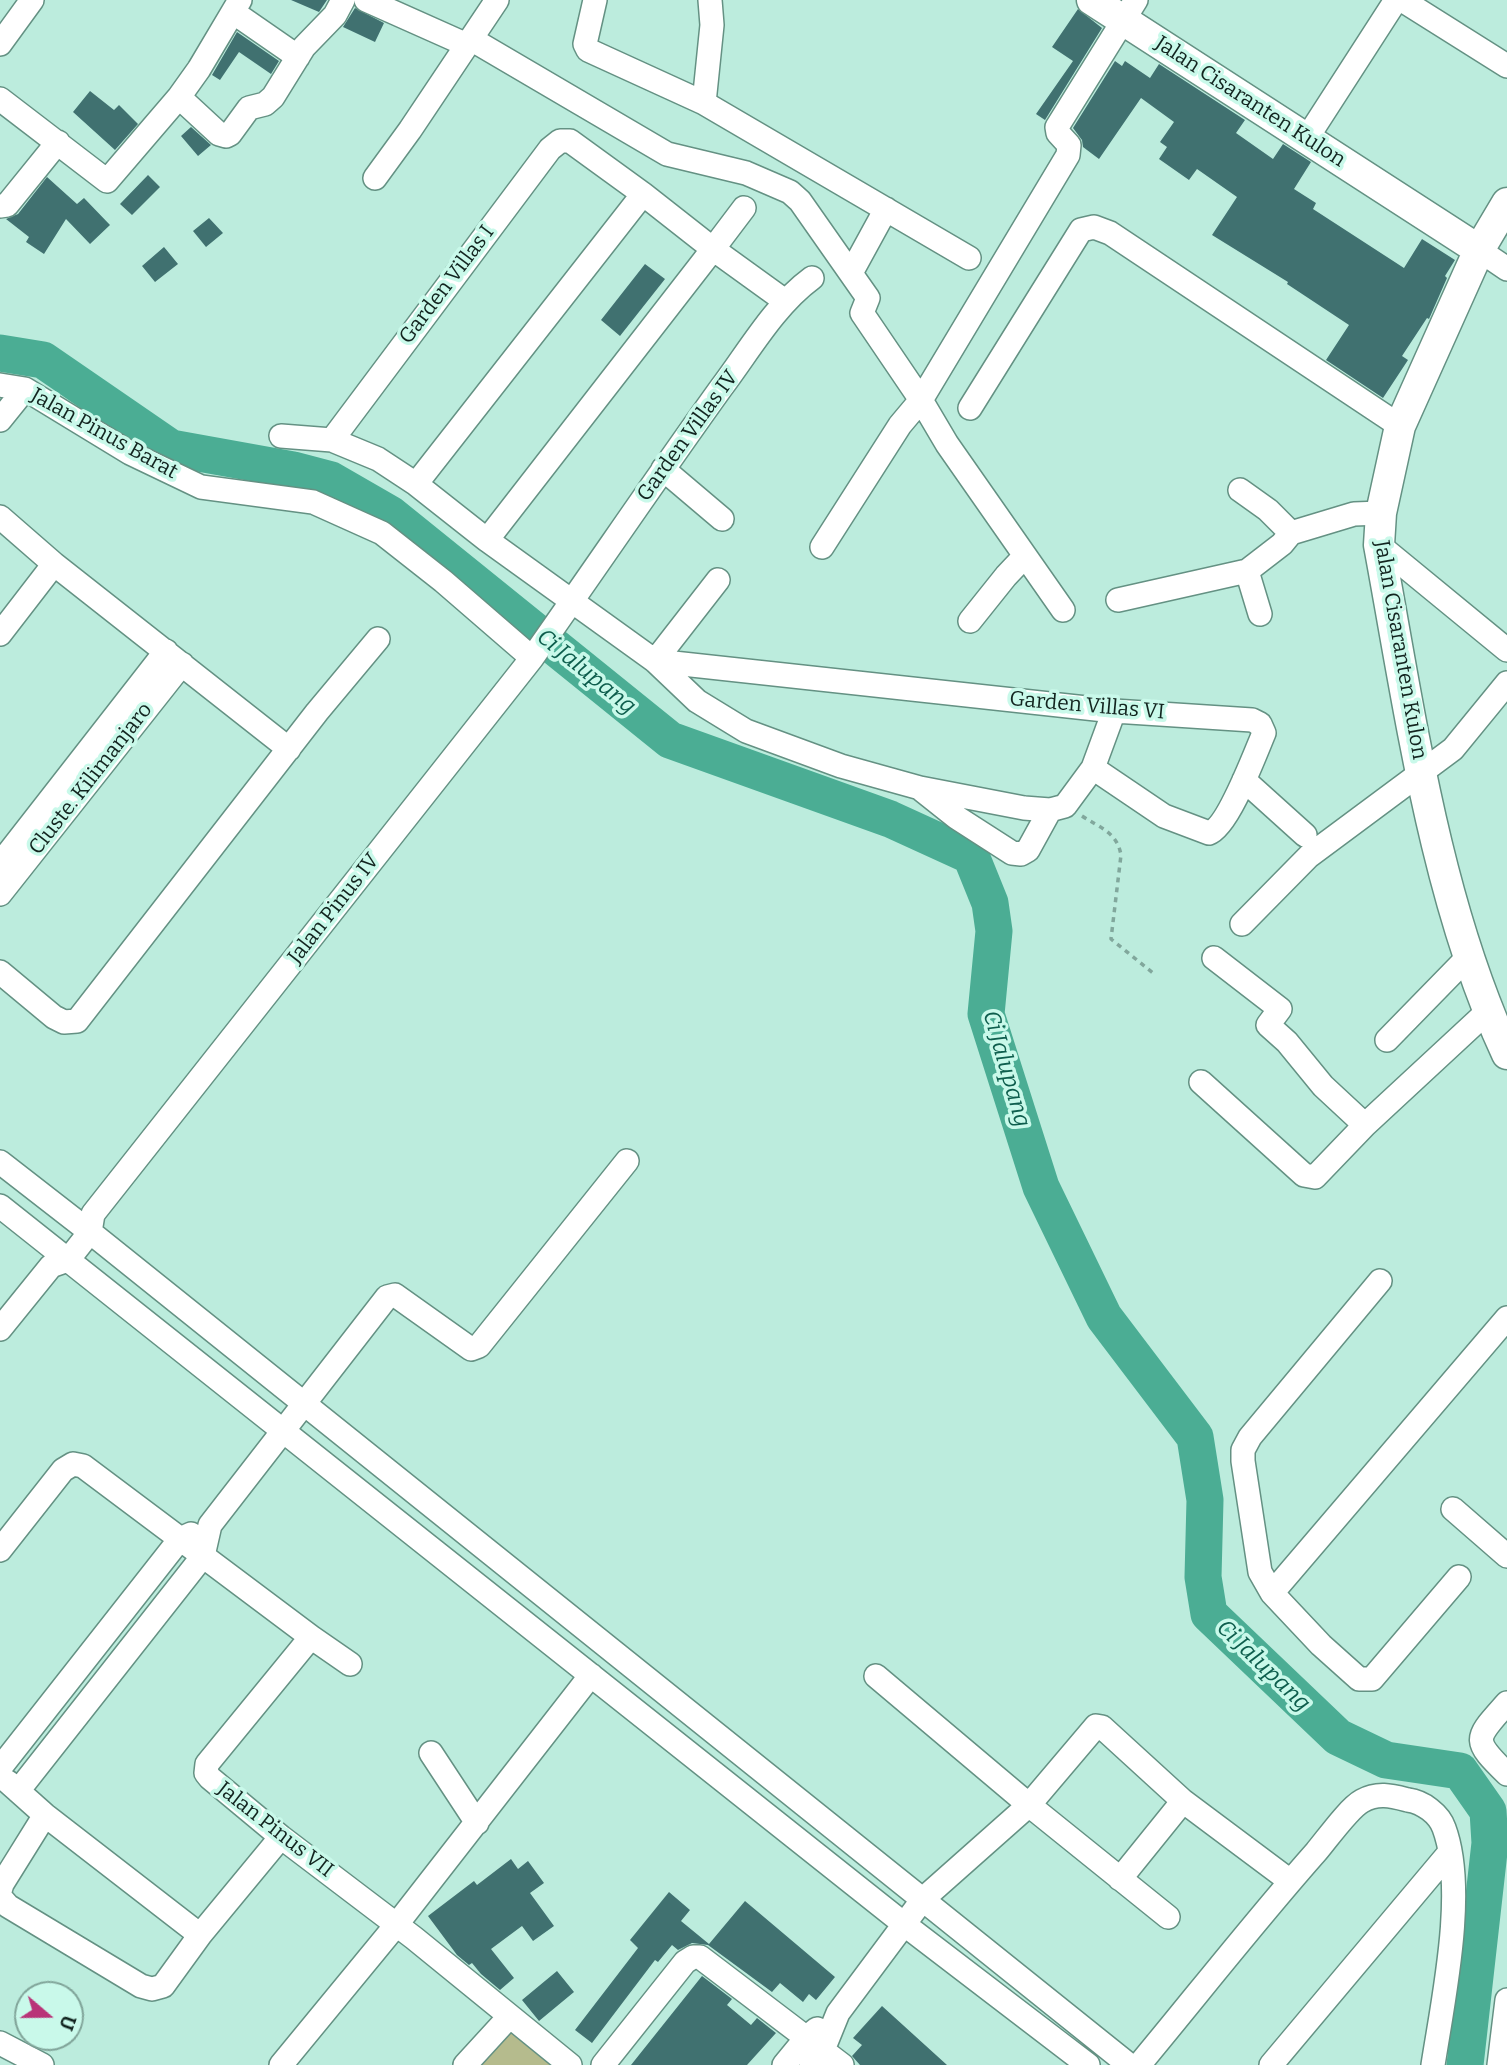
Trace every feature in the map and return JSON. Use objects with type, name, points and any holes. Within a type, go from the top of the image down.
[{"type":"main road","name":"Jalan Cisaranten Kulon","points":[[1092,0],[1129,11],[1307,138],[1479,250],[1400,426],[1381,513],[1379,545],[1422,774],[1458,923],[1500,1030]]},
{"type":"main road","points":[[1479,250],[1507,203]]},
{"type":"street","points":[[0,44],[32,0]]},
{"type":"street","points":[[178,97],[219,134],[230,134],[248,108],[265,104],[273,97],[304,47],[335,15],[343,0]]},
{"type":"street","points":[[366,0],[469,42],[667,154],[746,173],[790,192],[800,201],[868,298],[862,313],[922,400],[947,444],[1063,610]]},
{"type":"street","points":[[375,178],[497,0]]},
{"type":"street","points":[[595,0],[585,44],[588,50],[704,103],[968,258]]},
{"type":"street","points":[[704,103],[712,25],[710,0]]},
{"type":"street","points":[[1307,138],[1396,0]]},
{"type":"street","points":[[1402,0],[1507,66]]},
{"type":"street","points":[[0,99],[107,181],[199,69],[236,6],[298,57]]},
{"type":"street","points":[[822,547],[900,425],[922,400],[1068,155],[1069,145],[1058,133],[1057,127],[1129,11]]},
{"type":"street","name":"Garden Villas I","points":[[332,440],[550,149],[560,141],[570,141],[643,194]]},
{"type":"street","points":[[0,206],[7,205],[58,142]]},
{"type":"street","points":[[416,484],[643,194],[785,301]]},
{"type":"street","points":[[487,540],[744,208]]},
{"type":"street","points":[[851,273],[886,209]]},
{"type":"street","points":[[970,408],[1082,230],[1094,227],[1110,233],[1400,426]]},
{"type":"street","points":[[1479,250],[1507,269]]},
{"type":"street","name":"Garden Villas IV","points":[[569,607],[663,469],[785,301],[812,278]]},
{"type":"street","name":"Jalan Pinus Barat","points":[[0,385],[25,389],[130,453],[201,487],[313,502],[382,533],[535,654]]},
{"type":"street","points":[[0,420],[25,389]]},
{"type":"street","points":[[281,436],[332,440],[378,460],[416,484],[569,607],[654,661],[697,701],[746,731],[841,766],[920,788],[1024,808],[1058,808]]},
{"type":"street","points":[[663,469],[722,519]]},
{"type":"street","points":[[1240,489],[1268,510],[1291,533]]},
{"type":"street","points":[[1118,600],[1247,571],[1282,544],[1291,533],[1354,514],[1381,513]]},
{"type":"street","points":[[0,517],[54,564],[289,749]]},
{"type":"street","points":[[1379,545],[1507,650]]},
{"type":"street","points":[[970,621],[1024,557]]},
{"type":"street","points":[[0,634],[54,564]]},
{"type":"street","points":[[1247,571],[1260,614]]},
{"type":"street","points":[[654,661],[718,580]]},
{"type":"street","name":"Jalan Pinus IV","points":[[0,1329],[535,654],[569,607]]},
{"type":"street","points":[[0,972],[54,1017],[64,1022],[77,1021],[378,639]]},
{"type":"street","name":"Cluste. Kilimanjaro","points":[[0,864],[174,657]]},
{"type":"street","name":"Cluste. Kilimanjaro","points":[[0,894],[174,657]]},
{"type":"street","name":"Garden Villas VI","points":[[654,661],[1114,710],[1252,720],[1260,724],[1264,733],[1221,825],[1209,833],[1164,816],[1093,768]]},
{"type":"street","points":[[1242,924],[1309,856],[1453,749],[1507,682]]},
{"type":"street","points":[[920,788],[956,817],[1012,853],[1021,854],[1028,850],[1058,808],[1093,768],[1114,710]]},
{"type":"street","points":[[1244,780],[1305,835]]},
{"type":"street","points":[[1387,1040],[1469,956]]},
{"type":"street","points":[[1214,958],[1280,1009],[1268,1025],[1287,1042],[1323,1086],[1364,1125]]},
{"type":"street","points":[[1201,1082],[1309,1177],[1315,1177],[1364,1125],[1500,1030]]},
{"type":"street","points":[[0,1161],[86,1221],[306,1404],[1129,2065]]},
{"type":"street","points":[[18,1791],[203,1556],[210,1525],[391,1295],[471,1349],[479,1346],[627,1161]]},
{"type":"street","points":[[0,1206],[57,1257],[283,1431],[903,1924],[1088,2065]]},
{"type":"street","points":[[1380,1280],[1250,1437],[1243,1450],[1261,1572],[1272,1593],[1321,1645],[1359,1679],[1365,1680],[1372,1679],[1459,1577]]},
{"type":"street","points":[[1272,1593],[1507,1318]]},
{"type":"street","points":[[0,1550],[63,1470],[73,1464],[83,1466],[349,1664]]},
{"type":"street","points":[[1453,1509],[1507,1556]]},
{"type":"street","points":[[0,1768],[180,1539],[210,1525]]},
{"type":"street","name":"Jalan Pinus VII","points":[[311,1637],[207,1764],[206,1773],[281,1837],[397,1924],[570,2065]]},
{"type":"street","points":[[591,1676],[598,1639]]},
{"type":"street","points":[[281,2065],[397,1924],[591,1676],[625,1659]]},
{"type":"street","points":[[876,1676],[1168,1917]]},
{"type":"street","points":[[1505,1769],[1484,1752],[1480,1743],[1482,1731],[1507,1703]]},
{"type":"street","points":[[784,2065],[813,2050],[923,1899],[1029,1805],[1096,1726],[1183,1801],[1290,1881]]},
{"type":"street","points":[[432,1753],[477,1823]]},
{"type":"street","points":[[0,1776],[45,1815],[200,1936]]},
{"type":"street","points":[[1139,2065],[1290,1881],[1360,1802],[1378,1794],[1413,1801],[1436,1813],[1444,1826],[1450,1852],[1454,1894],[1447,1972],[1433,2065]]},
{"type":"street","points":[[1119,1879],[1183,1801]]},
{"type":"street","points":[[0,1891],[45,1815]]},
{"type":"street","points":[[0,1897],[8,1906],[141,1986],[152,1989],[163,1986],[281,1837]]},
{"type":"street","points":[[1271,2065],[1450,1852]]},
{"type":"street","points":[[603,2065],[685,1962],[692,1957],[700,1957],[813,2050],[842,2065]]},
{"type":"street","points":[[1499,2065],[1507,2000]]},
{"type":"street","points":[[465,2065],[509,2017]]},
{"type":"street","points":[[0,2043],[42,2065]]},
{"type":"path","points":[[1058,808],[1113,835],[1119,843],[1121,855],[1111,939],[1153,973]]},
{"type":"green space","points":[[510,2023],[565,2065],[470,2065]]},
{"type":"building","points":[[291,0],[327,0],[319,12]]},
{"type":"building","points":[[355,8],[384,23],[375,42],[343,27]]},
{"type":"building","points":[[1078,9],[1102,28],[1045,120],[1036,114],[1073,61],[1052,47]]},
{"type":"building","points":[[237,32],[279,61],[271,74],[239,52],[220,80],[212,75]]},
{"type":"building","points":[[1115,61],[1122,66],[1125,61],[1150,78],[1159,64],[1245,120],[1236,133],[1273,159],[1283,144],[1311,162],[1294,189],[1316,203],[1313,209],[1404,268],[1422,239],[1455,260],[1445,276],[1447,278],[1429,319],[1427,318],[1402,356],[1408,360],[1383,398],[1326,360],[1349,325],[1287,284],[1288,282],[1212,235],[1237,197],[1197,169],[1189,180],[1159,159],[1167,147],[1160,142],[1174,122],[1141,98],[1099,159],[1083,147],[1082,140],[1073,128]]},
{"type":"building","points":[[90,91],[114,110],[119,105],[138,124],[115,150],[73,112]]},
{"type":"building","points":[[191,127],[211,145],[198,156],[181,136]]},
{"type":"building","points":[[148,175],[160,187],[132,215],[120,204]]},
{"type":"building","points":[[47,177],[77,204],[84,198],[110,225],[90,244],[66,219],[44,254],[26,242],[29,237],[6,219],[18,214]]},
{"type":"building","points":[[209,218],[223,233],[206,247],[193,231]]},
{"type":"building","points":[[164,247],[178,264],[155,282],[142,266]]},
{"type":"building","points":[[645,264],[665,279],[620,336],[601,320]]},
{"type":"building","points":[[511,1859],[518,1869],[528,1861],[544,1883],[530,1893],[554,1926],[533,1941],[522,1926],[491,1949],[514,1978],[500,1990],[472,1963],[469,1965],[457,1955],[428,1916],[474,1881],[477,1885]]},
{"type":"building","points":[[669,1892],[690,1910],[681,1921],[709,1944],[745,1901],[835,1977],[816,2000],[809,1994],[803,2002],[780,1983],[772,1992],[708,1945],[692,1943],[678,1950],[672,1945],[658,1962],[655,1960],[592,2043],[575,2030],[638,1948],[630,1940]]},
{"type":"building","points":[[557,1971],[574,1992],[539,2021],[522,2000]]},
{"type":"building","points":[[702,1976],[732,1999],[727,2005],[751,2025],[757,2018],[776,2033],[747,2065],[631,2065]]},
{"type":"building","points":[[882,2006],[947,2065],[860,2065],[852,2056],[862,2045],[853,2038]]},
{"type":"waterway","name":"Ci Jalupang","points":[[0,353],[43,360],[171,448],[293,470],[331,480],[390,514],[670,740],[890,819],[971,856],[990,903],[994,931],[986,1014],[1041,1187],[1104,1317],[1195,1437],[1205,1500],[1203,1577],[1209,1614],[1338,1737],[1386,1760],[1460,1771],[1488,1811],[1490,1843],[1465,2065]]}]
